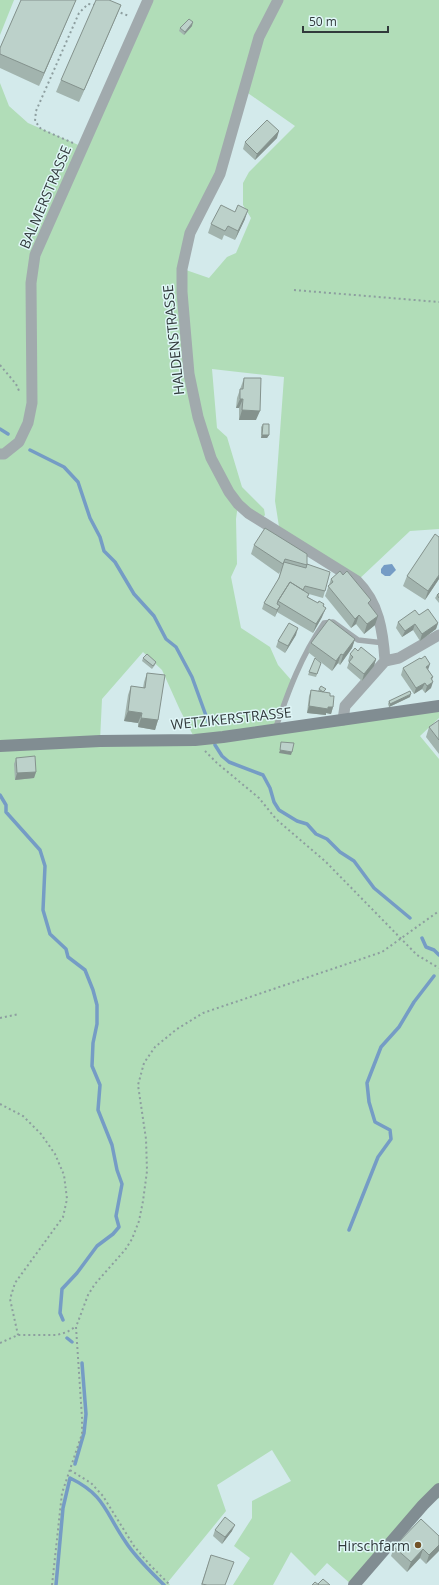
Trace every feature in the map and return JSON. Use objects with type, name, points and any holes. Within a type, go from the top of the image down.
[{"type":"street","name":"BALMERSTRASSE","points":[[0,454],[4,454],[19,442],[28,422],[32,403],[31,283],[35,254],[148,0]]},
{"type":"street","name":"HALDENSTRASSE","points":[[278,0],[259,37],[220,174],[190,233],[182,269],[182,292],[189,374],[198,417],[211,458],[229,492],[238,504],[248,513],[357,581],[367,591],[378,615],[384,642],[385,661]]},
{"type":"street","points":[[343,720],[345,706],[385,661],[399,658],[439,635]]},
{"type":"street","name":"WETZIKERSTRASSE","points":[[0,746],[100,741],[195,740],[439,706]]},
{"type":"street","points":[[354,1585],[423,1505],[439,1489]]},
{"type":"lane","points":[[275,730],[292,681],[307,650],[324,623],[333,622],[358,640],[384,642]]},
{"type":"path","points":[[83,148],[41,128],[34,121],[36,111],[79,13],[88,4],[100,6]]},
{"type":"path","points":[[111,9],[116,11]]},
{"type":"path","points":[[294,290],[439,302]]},
{"type":"path","points":[[0,366],[16,384],[23,399],[32,403]]},
{"type":"path","points":[[195,740],[217,763],[259,798],[276,819],[326,862],[417,956],[439,968]]},
{"type":"path","points":[[52,1585],[62,1493],[82,1434],[76,1327],[88,1295],[95,1284],[125,1250],[132,1239],[139,1221],[147,1171],[146,1139],[138,1085],[144,1063],[155,1047],[176,1029],[203,1012],[382,952],[439,911]]},
{"type":"path","points":[[0,1018],[19,1014]]},
{"type":"path","points":[[0,1104],[23,1116],[41,1134],[54,1154],[64,1175],[67,1199],[63,1217],[15,1283],[10,1299],[18,1334]]},
{"type":"path","points":[[0,1343],[18,1334],[57,1335],[76,1327]]},
{"type":"path","points":[[70,1470],[91,1483],[103,1496],[134,1546],[170,1585]]},
{"type":"green space","points":[[0,0],[14,0],[0,35]]},
{"type":"green space","points":[[143,0],[439,0],[439,529],[410,531],[357,581],[280,533],[275,501],[284,377],[212,369],[217,428],[227,437],[242,487],[264,509],[265,515],[261,520],[238,504],[236,519],[237,564],[231,577],[241,628],[270,647],[278,665],[292,681],[275,729],[439,706],[439,718],[420,736],[439,759],[439,1499],[434,1493],[352,1585],[327,1563],[315,1576],[291,1552],[273,1585],[233,1585],[250,1558],[234,1546],[252,1518],[252,1501],[291,1481],[272,1450],[217,1485],[226,1511],[168,1582],[170,1585],[0,1585],[0,83],[9,106],[28,123],[83,147]],"holes":[[[245,91],[295,126],[249,172],[243,183],[243,205],[251,218],[236,253],[227,257],[209,278],[183,269],[190,233],[220,174]],[[143,652],[162,670],[195,739],[100,741],[102,699]]]},
{"type":"water","points":[[392,564],[396,570],[390,576],[385,576],[381,573],[381,569],[384,565]]},
{"type":"building","points":[[21,0],[76,0],[44,73],[0,54],[0,48]]},
{"type":"building","points":[[96,0],[109,0],[121,5],[84,90],[61,80]]},
{"type":"building","points":[[189,19],[193,22],[185,32],[180,28]]},
{"type":"building","points":[[267,120],[279,131],[257,154],[245,142]]},
{"type":"building","points":[[221,205],[235,212],[238,205],[248,210],[238,231],[228,226],[225,231],[211,224]]},
{"type":"building","points":[[244,378],[261,378],[260,411],[242,410],[243,399],[240,399],[240,389],[243,389]]},
{"type":"building","points":[[263,424],[269,424],[269,435],[262,435]]},
{"type":"building","points":[[265,528],[307,554],[307,565],[285,559],[283,564],[254,545]]},
{"type":"building","points":[[435,534],[439,537],[439,575],[428,591],[407,576]]},
{"type":"building","points":[[284,562],[306,568],[307,564],[330,572],[325,591],[305,586],[303,590],[290,582],[278,601],[277,604],[280,606],[277,610],[264,603],[279,578]]},
{"type":"building","points":[[340,571],[343,575],[347,571],[371,600],[368,603],[378,616],[367,624],[359,615],[355,619],[328,586],[333,582],[331,579]]},
{"type":"building","points":[[290,582],[309,594],[307,597],[318,603],[319,601],[324,604],[323,606],[326,608],[316,624],[278,601]]},
{"type":"building","points":[[428,609],[438,623],[422,634],[415,624],[405,631],[398,622],[415,610],[419,615]]},
{"type":"building","points":[[329,619],[355,639],[343,655],[341,654],[336,661],[311,643]]},
{"type":"building","points":[[289,623],[298,628],[288,646],[278,641]]},
{"type":"building","points":[[361,647],[376,659],[364,674],[349,662],[353,657],[350,654],[355,648],[358,651]]},
{"type":"building","points":[[147,654],[156,662],[153,666],[143,658]]},
{"type":"building","points":[[425,656],[430,664],[426,667],[433,677],[431,678],[433,682],[427,686],[425,683],[416,688],[403,668]]},
{"type":"building","points":[[315,658],[321,663],[317,674],[309,672]]},
{"type":"building","points":[[147,673],[165,675],[158,720],[141,718],[142,713],[128,711],[131,686],[145,688]]},
{"type":"building","points":[[321,686],[326,689],[323,692],[319,689]]},
{"type":"building","points":[[311,690],[330,693],[330,696],[334,696],[333,707],[328,707],[328,709],[309,706]]},
{"type":"building","points":[[410,691],[411,694],[390,704],[389,701]]},
{"type":"building","points":[[439,720],[439,740],[429,727]]},
{"type":"building","points":[[281,742],[294,743],[292,752],[280,750]]},
{"type":"building","points":[[35,756],[36,772],[17,773],[16,758]]},
{"type":"building","points":[[225,1517],[235,1525],[225,1537],[215,1530]]},
{"type":"building","points":[[421,1519],[439,1536],[439,1545],[429,1555],[423,1549],[411,1562],[394,1547]]},
{"type":"building","points":[[211,1555],[234,1562],[225,1585],[202,1584]]},
{"type":"building","points":[[323,1579],[330,1585],[319,1585],[318,1584]]},
{"type":"building","points":[[315,1582],[319,1585],[312,1585]]},
{"type":"waterway","points":[[0,429],[8,434]]},
{"type":"waterway","points":[[30,450],[64,467],[78,482],[90,518],[100,537],[104,551],[115,562],[134,594],[154,616],[166,639],[176,647],[192,677],[209,724]]},
{"type":"waterway","points":[[215,745],[222,756],[229,762],[263,775],[270,788],[274,802],[279,810],[297,821],[307,824],[316,834],[327,839],[340,852],[354,861],[374,888],[410,918]]},
{"type":"waterway","points":[[0,795],[6,805],[6,812],[40,850],[45,866],[43,910],[50,934],[66,949],[68,957],[85,970],[93,990],[97,1005],[97,1024],[93,1043],[92,1066],[100,1085],[98,1110],[112,1145],[117,1170],[122,1184],[116,1216],[119,1227],[113,1234],[97,1246],[77,1273],[62,1289],[60,1313],[63,1320]]},
{"type":"waterway","points":[[422,938],[426,947],[434,950],[439,955]]},
{"type":"waterway","points":[[349,1230],[378,1157],[391,1139],[390,1130],[375,1122],[369,1102],[367,1083],[381,1047],[399,1027],[414,1002],[434,976]]},
{"type":"waterway","points":[[67,1338],[72,1342]]},
{"type":"waterway","points":[[75,1464],[84,1433],[86,1414],[82,1363]]},
{"type":"waterway","points":[[56,1585],[63,1508],[70,1478],[82,1484],[98,1498],[133,1553],[164,1585]]},
{"type":"place","name":"Hirschfarm","points":[[418,1545]]}]
